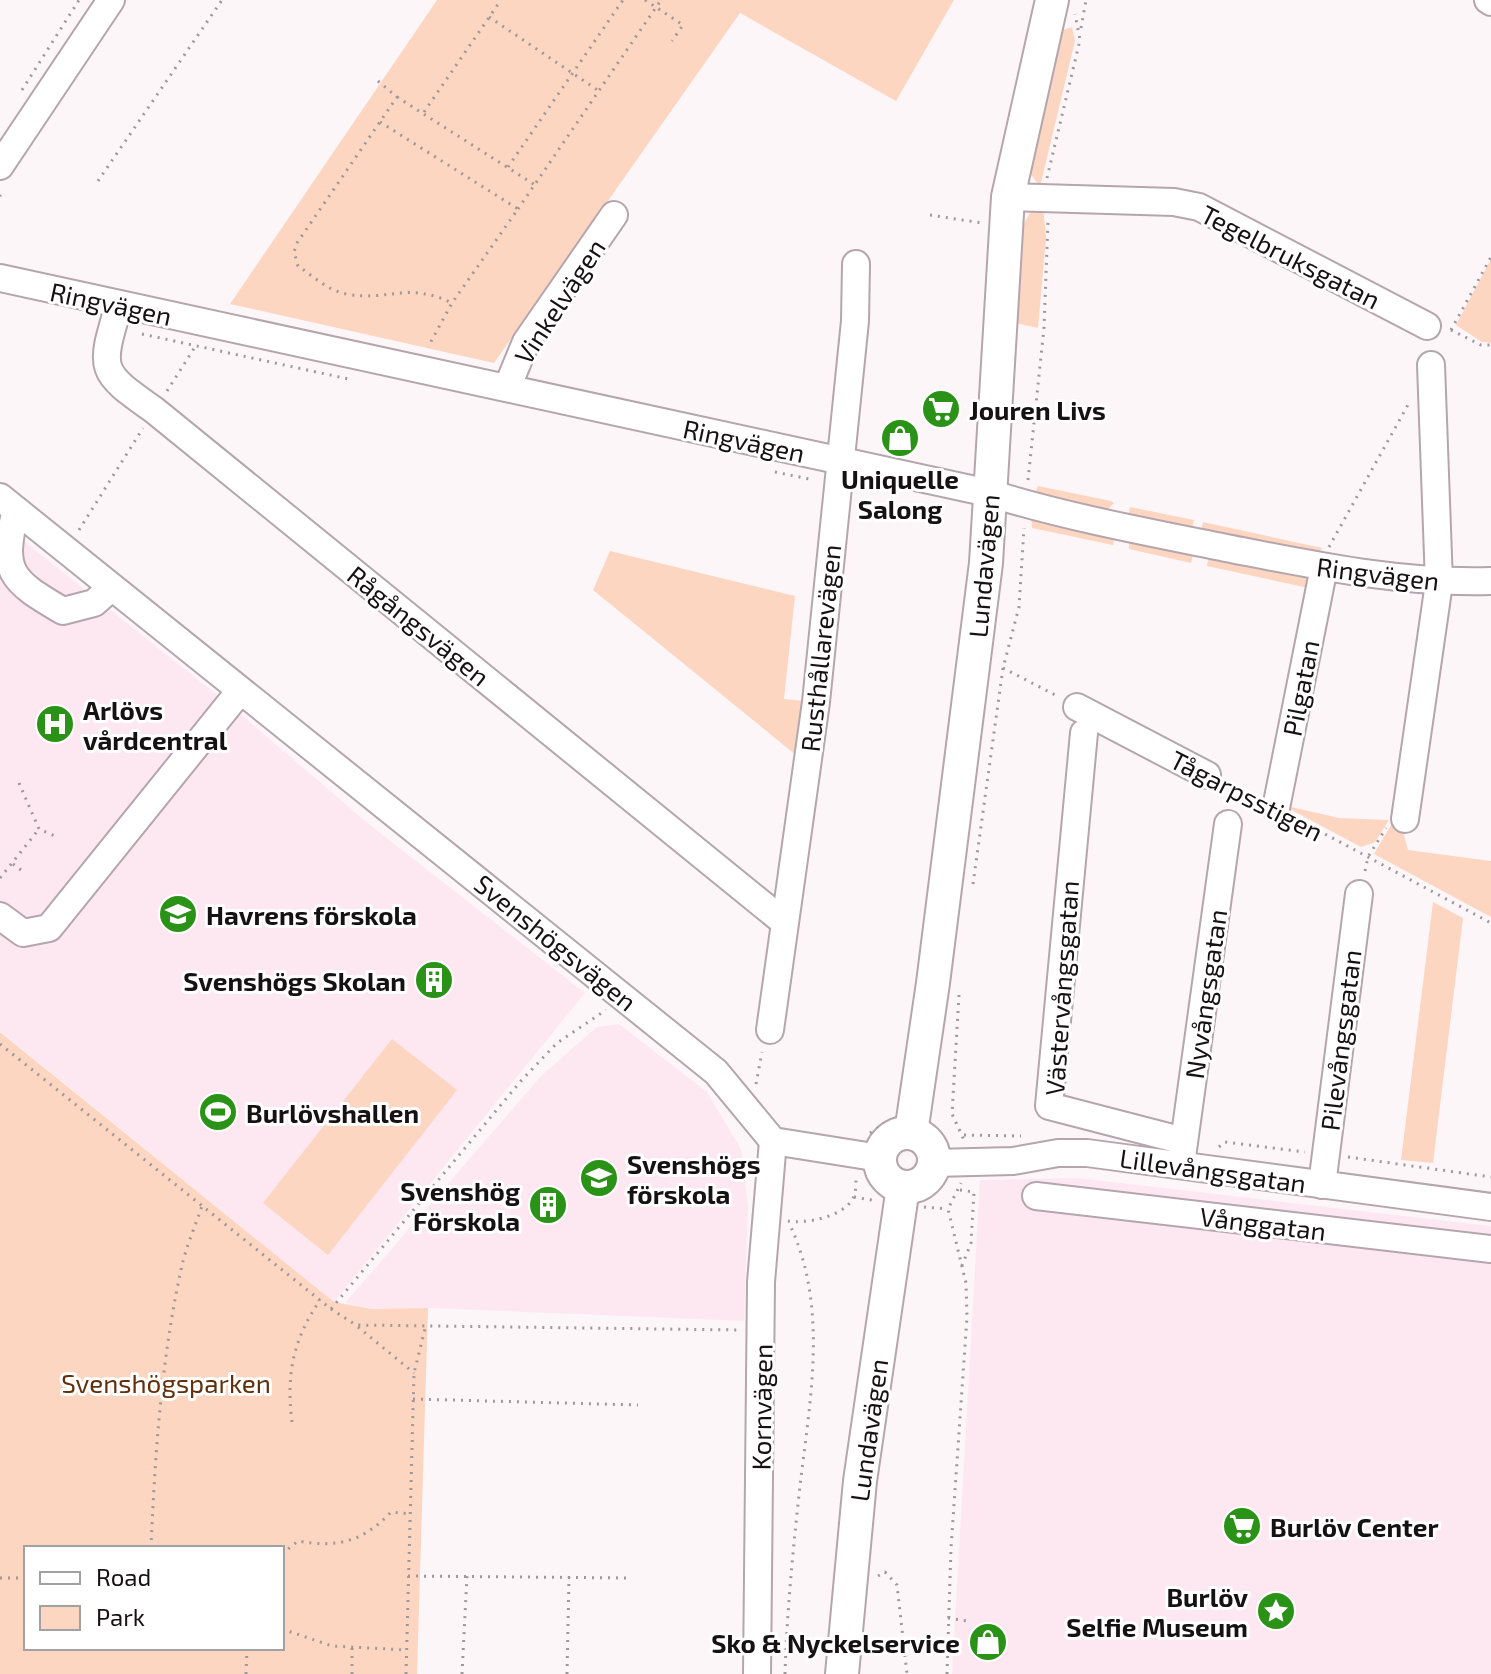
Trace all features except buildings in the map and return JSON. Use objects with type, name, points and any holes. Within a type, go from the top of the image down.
[{"type":"main road","name":"Lundavägen","points":[[911,1133],[986,563],[1007,212],[1063,7]]},
{"type":"main road","points":[[911,1133],[949,1163],[921,1184],[903,1187],[886,1177],[880,1158],[890,1139],[911,1133]]},
{"type":"main road","name":"Lundavägen","points":[[842,1674],[860,1481],[903,1187]]},
{"type":"street","points":[[0,166],[111,0]]},
{"type":"street","name":"Tegelbruksgatan","points":[[1007,212],[1046,198],[1174,202],[1199,207],[1439,328]]},
{"type":"street","name":"Vinkelvägen","points":[[507,388],[526,342],[614,215]]},
{"type":"street","name":"Rusthållarevägen","points":[[770,1030],[816,702],[855,321],[856,264]]},
{"type":"street","name":"Ringvägen","points":[[0,278],[1324,567],[1439,583],[1491,581]]},
{"type":"street","name":"Rågångsvägen","points":[[119,305],[106,354],[106,371],[115,383],[154,410],[784,922]]},
{"type":"street","points":[[1405,819],[1439,583],[1431,365]]},
{"type":"street","points":[[8,503],[5,546],[13,574],[33,593],[63,611],[94,603],[111,588]]},
{"type":"street","name":"Svenshögsvägen","points":[[8,503],[65,552],[716,1072],[773,1141]]},
{"type":"street","name":"Pilgatan","points":[[1276,808],[1324,567]]},
{"type":"street","points":[[0,916],[23,933],[49,928],[240,691]]},
{"type":"street","name":"Tågarpsstigen","points":[[1077,707],[1207,775]]},
{"type":"street","name":"Västervångsgatan","points":[[1084,733],[1049,1106],[1183,1152]]},
{"type":"street","name":"Nyvångsgatan","points":[[1183,1152],[1228,824]]},
{"type":"street","name":"Pilevångsgatan","points":[[1322,1185],[1359,894]]},
{"type":"street","points":[[773,1141],[880,1158]]},
{"type":"street","name":"Kornvägen","points":[[757,1674],[764,1212],[773,1141]]},
{"type":"street","name":"Lillevångsgatan","points":[[949,1163],[1087,1153],[1183,1152],[1322,1185],[1488,1195]]},
{"type":"street","name":"Vånggatan","points":[[1036,1196],[1491,1249]]},
{"type":"path","points":[[16,99],[79,0]]},
{"type":"path","points":[[98,181],[222,0]]},
{"type":"path","points":[[423,113],[501,0]]},
{"type":"path","points":[[508,167],[623,0]]},
{"type":"path","points":[[645,0],[683,25],[672,41]]},
{"type":"path","points":[[427,351],[452,303],[661,0]]},
{"type":"path","points":[[973,888],[1003,668],[1019,607],[1025,504],[1044,328],[1049,222],[1047,170],[1086,0]]},
{"type":"path","points":[[1063,7],[1080,33]]},
{"type":"path","points":[[489,17],[599,91]]},
{"type":"path","points":[[378,81],[397,97],[535,185]]},
{"type":"path","points":[[397,97],[297,243],[295,260],[298,266],[337,292],[360,296],[410,290],[426,292],[452,303]]},
{"type":"path","points":[[380,122],[518,209]]},
{"type":"path","points":[[930,215],[1007,212]]},
{"type":"path","points":[[1324,567],[1330,543],[1431,365],[1439,328],[1491,257]]},
{"type":"path","points":[[1439,328],[1481,345],[1491,345]]},
{"type":"path","points":[[65,552],[195,347]]},
{"type":"path","points":[[1003,668],[1077,707]]},
{"type":"path","name":"Tågarpsstigen","points":[[1207,775],[1276,808],[1491,923]]},
{"type":"path","points":[[19,783],[39,829],[57,837]]},
{"type":"path","points":[[1359,894],[1368,857],[1392,819],[1405,819]]},
{"type":"path","points":[[0,878],[39,829]]},
{"type":"path","points":[[13,864],[25,873]]},
{"type":"path","points":[[960,983],[952,1114],[964,1135],[949,1163],[960,1190]]},
{"type":"path","points":[[331,1309],[548,1053],[624,998]]},
{"type":"path","points":[[755,1084],[759,1057],[770,1030]]},
{"type":"path","points":[[0,1044],[414,1373]]},
{"type":"path","points":[[1488,1195],[1473,1175],[1491,1177]]},
{"type":"path","points":[[947,1674],[967,1317],[966,1283],[948,1209],[960,1190]]},
{"type":"path","points":[[960,1190],[974,1192],[971,1243],[961,1268]]},
{"type":"path","points":[[789,1222],[821,1218],[848,1205],[854,1197]]},
{"type":"path","points":[[151,1546],[154,1472],[166,1365],[181,1269],[202,1206]]},
{"type":"path","points":[[780,1213],[789,1222],[807,1271],[813,1350],[787,1618],[785,1674]]},
{"type":"path","points":[[292,1422],[288,1390],[291,1358],[302,1327],[320,1300]]},
{"type":"path","points":[[356,1325],[762,1330]]},
{"type":"path","points":[[406,1674],[414,1373],[426,1325]]},
{"type":"path","points":[[413,1399],[638,1405]]},
{"type":"path","points":[[284,1552],[298,1541],[337,1546],[368,1532],[391,1512],[410,1514]]},
{"type":"path","points":[[873,1581],[885,1572],[897,1585],[907,1674]]},
{"type":"path","points":[[408,1576],[631,1578]]},
{"type":"path","points":[[462,1674],[467,1576]]},
{"type":"path","points":[[567,1674],[569,1577]]},
{"type":"path","points":[[0,1578],[24,1578]]},
{"type":"path","points":[[948,1618],[967,1621]]},
{"type":"path","points":[[284,1630],[332,1646],[406,1650]]},
{"type":"path","points":[[352,1647],[352,1674]]},
{"type":"path","points":[[246,1674],[247,1650]]},
{"type":"shaded area","points":[[0,522],[231,706],[370,825],[585,993],[334,1302],[0,1031]]},
{"type":"shaded area","name":"Svenshögs förskola","points":[[619,1024],[707,1092],[741,1149],[748,1206],[744,1321],[428,1308],[372,1309],[345,1303],[541,1076],[597,1027]]},
{"type":"shaded area","name":"Burlöv Center","points":[[1077,1178],[1491,1226],[1491,1674],[952,1674],[980,1180]]},
{"type":"green space","points":[[437,0],[954,0],[896,101],[740,13],[494,363],[230,304]]},
{"type":"green space","points":[[1072,27],[1075,41],[1040,187],[1030,173],[1059,31]]},
{"type":"green space","points":[[1043,207],[1046,237],[1038,328],[1015,323],[1023,225],[1031,211]]},
{"type":"green space","points":[[1491,259],[1491,343],[1482,342],[1456,325]]},
{"type":"green space","points":[[1038,486],[1114,503],[1106,511],[1034,495]]},
{"type":"green space","points":[[1130,507],[1194,520],[1192,529],[1128,516]]},
{"type":"green space","points":[[1031,516],[1115,536],[1113,545],[1032,528]]},
{"type":"green space","points":[[1203,522],[1322,548],[1317,557],[1201,532]]},
{"type":"green space","points":[[1129,537],[1194,551],[1191,563],[1129,549]]},
{"type":"green space","points":[[610,551],[795,596],[784,699],[816,702],[807,764],[593,590]]},
{"type":"green space","points":[[1209,555],[1308,577],[1313,589],[1207,566]]},
{"type":"green space","points":[[1282,805],[1339,818],[1389,820],[1375,842],[1361,847]]},
{"type":"green space","points":[[1401,824],[1408,850],[1491,861],[1491,917],[1374,854],[1391,825]]},
{"type":"green space","points":[[1433,902],[1463,918],[1433,1163],[1401,1160]]},
{"type":"green space","name":"Svenshögsparken","points":[[0,1032],[334,1302],[372,1309],[428,1308],[417,1674],[0,1674]]},
{"type":"green space","points":[[392,1039],[457,1090],[328,1255],[263,1203]]},
{"type":"place","name":"Jouren Livs","points":[[941,409]]},
{"type":"place","name":"Uniquelle Salong","points":[[900,438]]},
{"type":"place","name":"Arlövs vårdcentral","points":[[55,724]]},
{"type":"place","name":"Havrens förskola","points":[[178,914]]},
{"type":"place","name":"Svenshögs Skolan","points":[[434,980]]},
{"type":"place","name":"Burlövshallen","points":[[218,1112]]},
{"type":"place","name":"Svenshögs förskola","points":[[599,1178]]},
{"type":"place","name":"Svenshög Förskola","points":[[548,1205]]},
{"type":"place","name":"Burlöv Center","points":[[1242,1526]]},
{"type":"place","name":"Burlöv Selfie Museum","points":[[1276,1611]]},
{"type":"place","name":"Sko & Nyckelservice","points":[[988,1642]]}]
